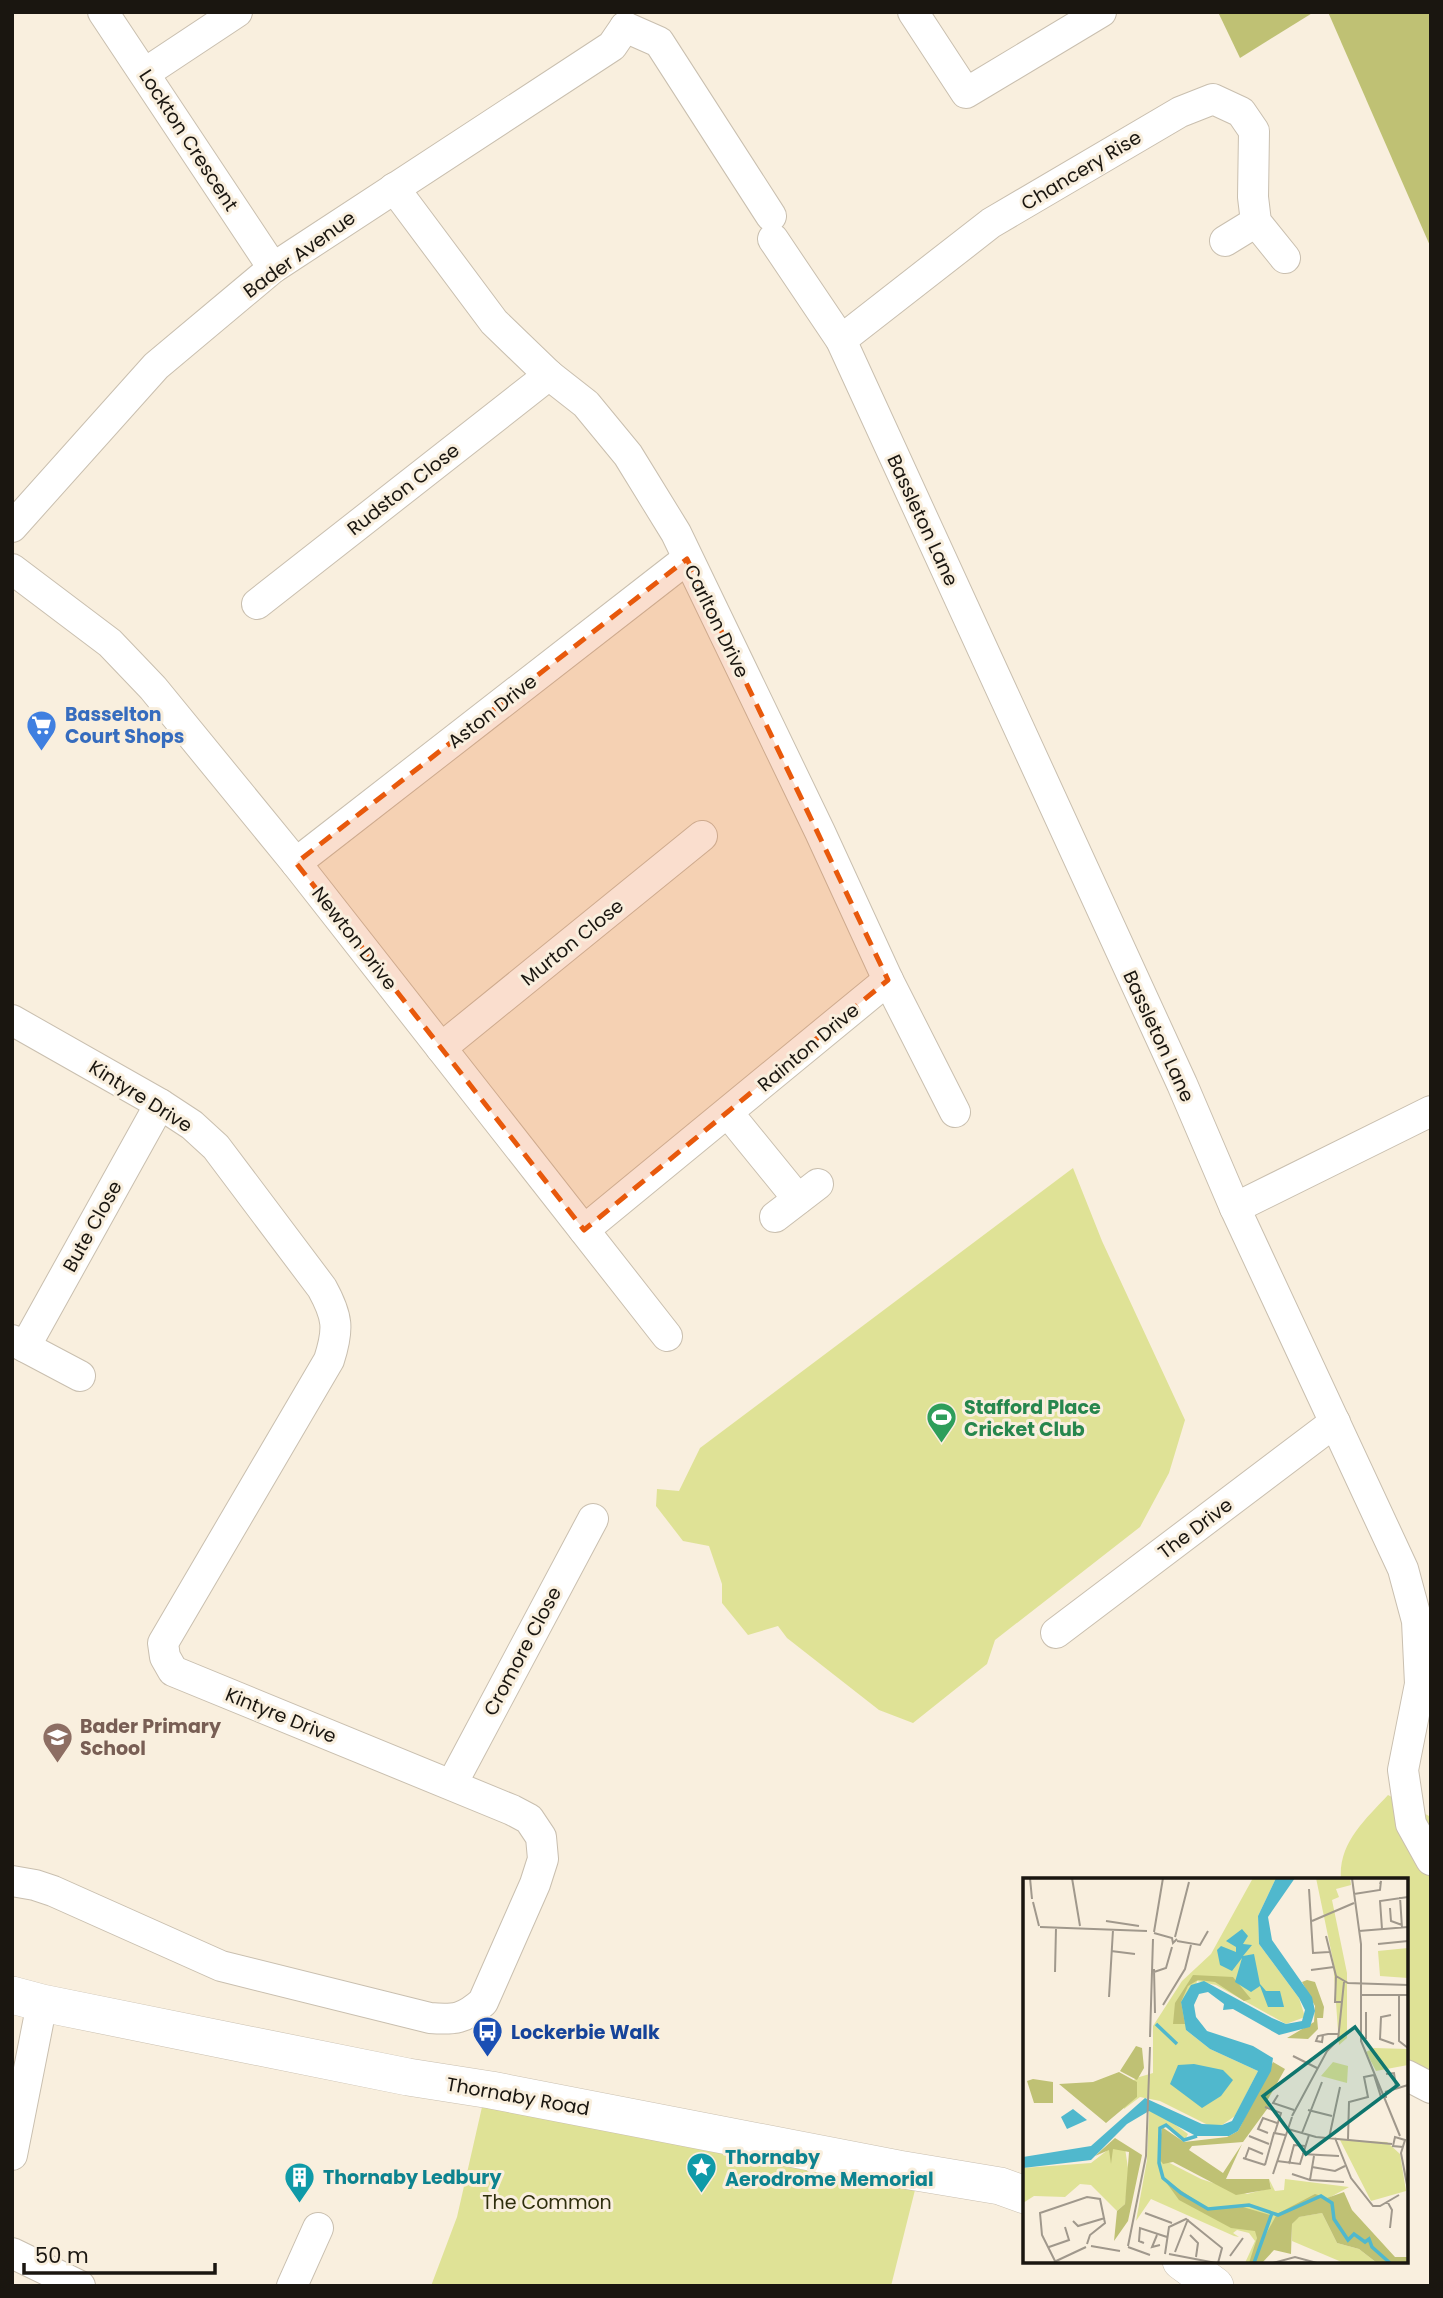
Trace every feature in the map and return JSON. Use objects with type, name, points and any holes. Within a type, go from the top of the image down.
[{"type":"street","name":"Lockton Crescent","points":[[103,12],[273,268]]},
{"type":"street","points":[[145,73],[237,12]]},
{"type":"street","points":[[913,12],[966,93],[1101,12]]},
{"type":"street","name":"Bader Avenue","points":[[12,527],[156,366],[273,268],[612,46],[625,20]]},
{"type":"street","name":"Bassleton Lane","points":[[625,20],[659,42],[737,190],[772,228],[841,340],[1403,1569],[1418,1621],[1420,1684],[1403,1770],[1411,1824],[1431,1860]]},
{"type":"street","name":"Chancery Rise","points":[[841,340],[991,223],[1180,111],[1213,99],[1241,112],[1254,131],[1253,197],[1256,222]]},
{"type":"street","name":"Carlton Drive","points":[[394,188],[494,321],[549,374],[586,404],[628,455],[676,533],[888,980],[955,1112]]},
{"type":"street","points":[[1225,241],[1256,222],[1284,258]]},
{"type":"street","name":"Rudston Close","points":[[257,604],[549,374]]},
{"type":"street","name":"Aston Drive","points":[[296,863],[687,559]]},
{"type":"street","name":"Newton Drive","points":[[12,569],[110,643],[153,688],[296,863],[667,1336]]},
{"type":"street","name":"Murton Close","points":[[441,1048],[702,836]]},
{"type":"street","name":"Rainton Drive","points":[[584,1230],[888,980]]},
{"type":"street","name":"Kintyre Drive","points":[[12,1020],[160,1104],[192,1125],[216,1147],[322,1289],[332,1305],[337,1322],[336,1339],[329,1360],[163,1643],[165,1657],[173,1671],[452,1784],[529,1819],[541,1837],[543,1859],[535,1884],[483,2002],[469,2015],[450,2020],[430,2018],[220,1966],[53,1891],[12,1881]]},
{"type":"street","name":"Bute Close","points":[[19,1344],[160,1104]]},
{"type":"street","points":[[1236,1208],[1431,1111]]},
{"type":"street","points":[[728,1113],[797,1200]]},
{"type":"street","points":[[19,1344],[80,1376]]},
{"type":"street","name":"The Drive","points":[[1056,1633],[1335,1422]]},
{"type":"street","name":"Cromore Close","points":[[452,1784],[593,1519]]},
{"type":"street","points":[[12,2155],[27,1999]]},
{"type":"street","name":"Thornaby Road","points":[[27,1999],[408,2077],[491,2090],[898,2169],[1000,2186],[1023,2193]]},
{"type":"street","points":[[1408,2077],[1431,2088]]},
{"type":"street","points":[[292,2286],[318,2228]]},
{"type":"street","points":[[12,2253],[80,2286]]},
{"type":"street","points":[[1184,2263],[1215,2286]]},
{"type":"highlighted area","points":[[687,559],[888,980],[584,1230],[296,863]]},
{"type":"green space","points":[[1218,12],[1314,12],[1240,58]]},
{"type":"green space","points":[[1328,12],[1431,12],[1431,248]]},
{"type":"green space","name":"Stafford Place Cricket Club","points":[[1073,1168],[1102,1241],[1185,1420],[1169,1473],[1140,1527],[995,1640],[987,1664],[913,1723],[879,1710],[787,1638],[778,1626],[748,1635],[722,1603],[722,1584],[709,1546],[683,1541],[656,1506],[657,1489],[679,1491],[700,1448]]},
{"type":"green space","points":[[1388,1795],[1431,1817],[1431,2089],[1408,2072],[1408,1878],[1341,1878],[1341,1867],[1348,1843]]},
{"type":"green space","name":"The Common","points":[[482,2107],[917,2182],[891,2286],[431,2286],[457,2217]]},
{"type":"place","name":"Basselton Court Shops","points":[[42,752]]},
{"type":"place","name":"Stafford Place Cricket Club","points":[[941,1445]]},
{"type":"place","name":"Bader Primary School","points":[[57,1764]]},
{"type":"place","name":"Lockerbie Walk","points":[[488,2059]]},
{"type":"place","name":"Thornaby Aerodrome Memorial","points":[[702,2195]]},
{"type":"place","name":"Thornaby Ledbury","points":[[300,2204]]}]
